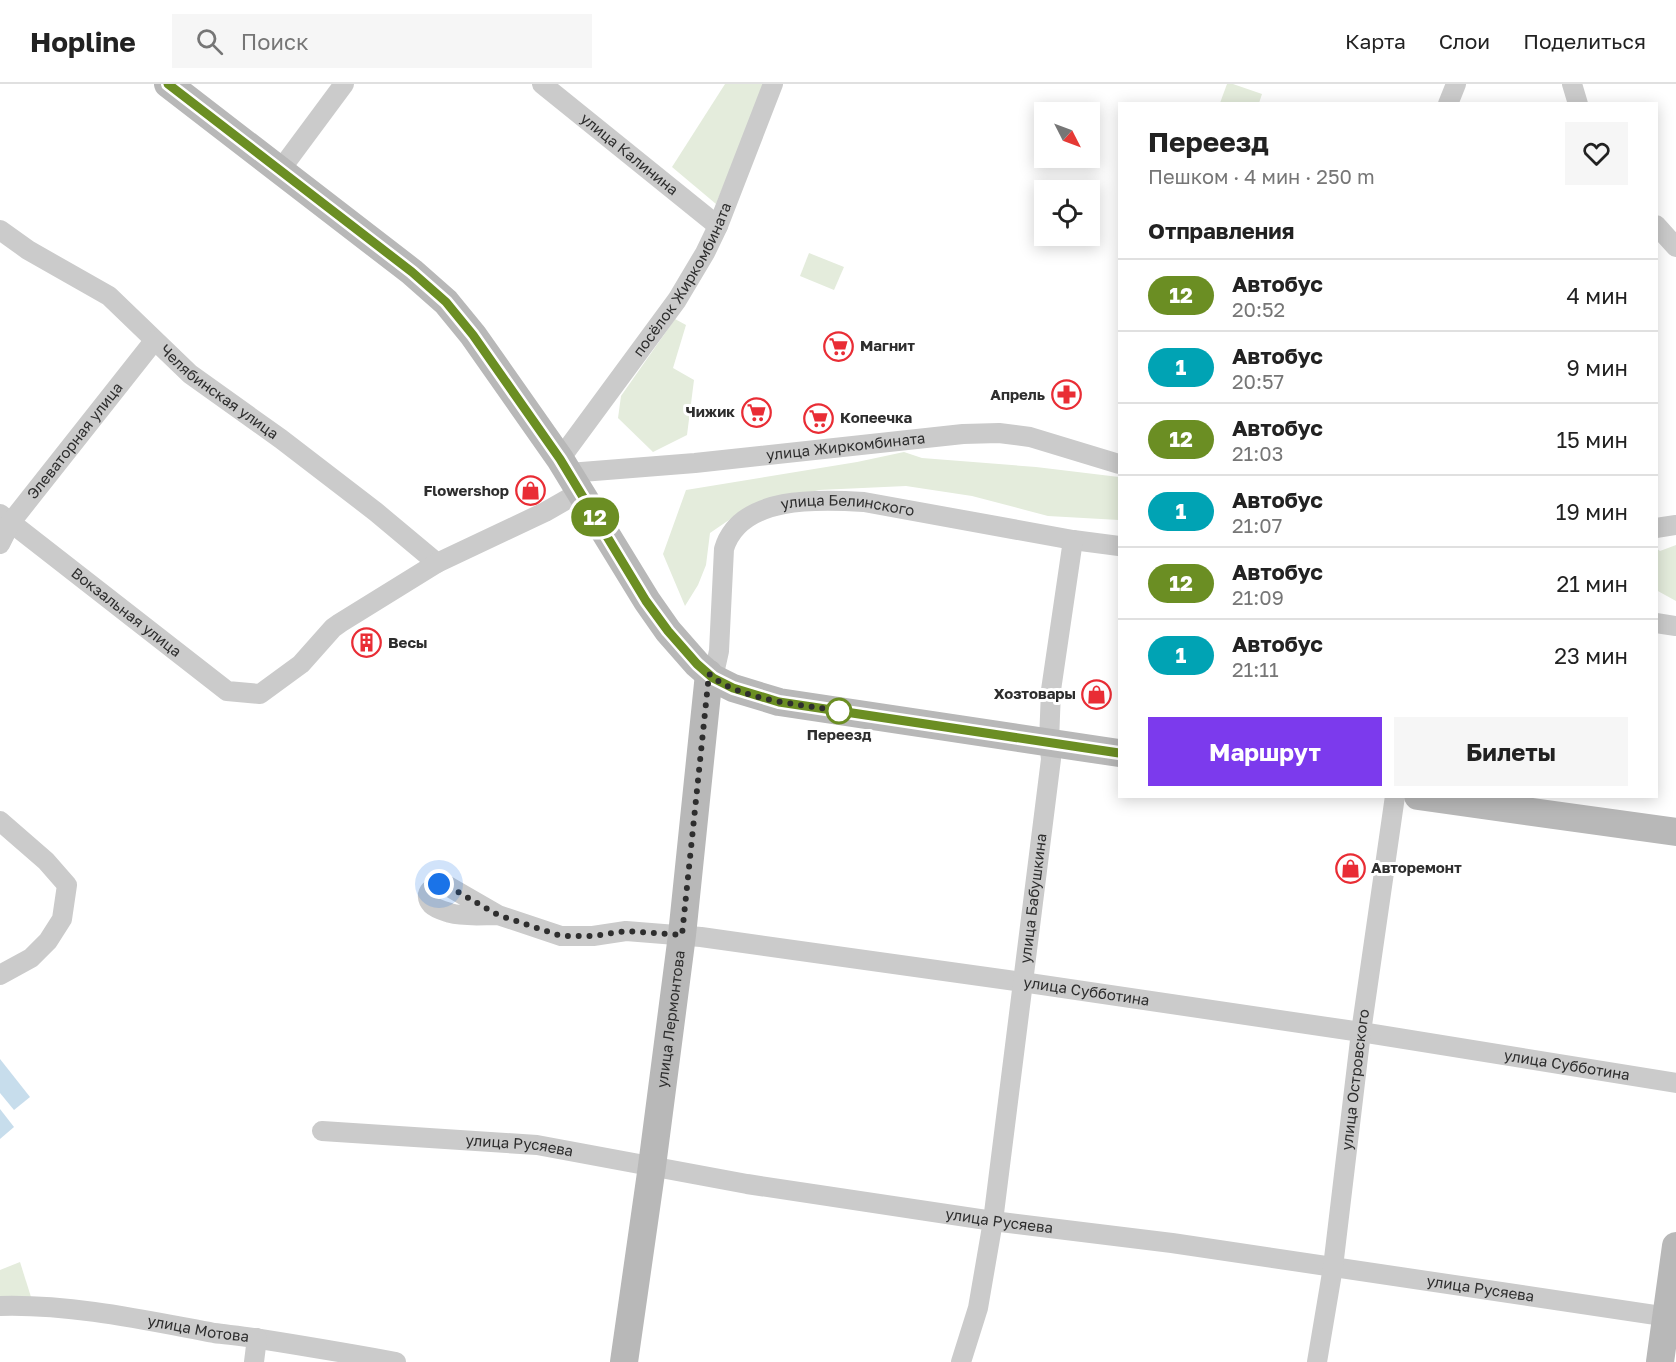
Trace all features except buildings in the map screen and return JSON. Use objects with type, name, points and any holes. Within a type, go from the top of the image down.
[{"type":"street","points":[[168,84],[412,272],[446,302],[473,335],[570,475],[646,601],[668,631],[697,664],[711,676],[733,688],[779,702],[1118,753]]},
{"type":"street","points":[[281,170],[345,84]]},
{"type":"street","name":"улица Калинина","points":[[542,84],[718,226]]},
{"type":"street","name":"посёлок Жиркомбината","points":[[570,475],[705,253],[718,226],[773,84]]},
{"type":"street","points":[[1449,102],[1456,84]]},
{"type":"street","points":[[1572,84],[1577,102]]},
{"type":"street","points":[[1658,227],[1676,247]]},
{"type":"street","name":"Челябинская улица","points":[[0,230],[28,250],[110,296],[190,374],[290,447],[436,562]]},
{"type":"street","name":"Элеваторная улица","points":[[0,544],[5,518],[154,341]]},
{"type":"street","name":"улица Жиркомбината","points":[[570,475],[963,434],[999,433],[1030,437],[1118,465]]},
{"type":"street","points":[[436,562],[545,512],[570,475]]},
{"type":"street","name":"улица Белинского","points":[[711,676],[719,651],[723,563],[727,540],[735,527],[760,511],[782,504],[805,501],[864,502],[1073,540],[1118,546]]},
{"type":"street","name":"Вокзальная улица","points":[[5,518],[227,691],[260,694],[302,664],[333,627],[436,562]]},
{"type":"street","points":[[1658,528],[1676,525]]},
{"type":"street","name":"улица Бабушкина","points":[[961,1362],[978,1308],[993,1221],[1051,759],[1049,742],[1051,690],[1073,540]]},
{"type":"street","points":[[1658,623],[1676,626]]},
{"type":"street","name":"улица Лермонтова","points":[[624,1362],[682,935],[711,676]]},
{"type":"street","name":"улица Островского","points":[[1317,1362],[1333,1267],[1361,1032],[1395,798]]},
{"type":"street","points":[[1432,798],[1676,832]]},
{"type":"street","points":[[0,821],[46,861],[67,885],[62,919],[48,941],[32,958],[0,975]]},
{"type":"street","name":"улица Субботина","points":[[498,915],[561,936],[593,936],[626,931],[682,935],[1361,1032],[1676,1083]]},
{"type":"street","name":"улица Русяева","points":[[322,1131],[537,1145],[747,1184],[993,1221],[1172,1243],[1671,1318]]},
{"type":"street","points":[[1660,1362],[1671,1318],[1676,1246]]},
{"type":"street","name":"улица Мотова","points":[[0,1306],[18,1305],[83,1311],[396,1362]]},
{"type":"street","points":[[254,1362],[257,1338]]},
{"type":"green space","points":[[725,84],[765,84],[716,204],[672,167]]},
{"type":"green space","points":[[1227,84],[1262,94],[1259,102],[1220,102]]},
{"type":"green space","points":[[809,253],[844,267],[834,290],[800,276]]},
{"type":"green space","points":[[675,319],[686,325],[673,368],[694,380],[687,435],[653,452],[618,418],[621,396]]},
{"type":"green space","points":[[904,452],[922,458],[1036,467],[1118,477],[1118,520],[1048,516],[972,496],[906,486],[819,490],[745,509],[710,533],[706,565],[698,585],[685,606],[663,554],[686,490]]},
{"type":"green space","points":[[1676,545],[1676,601],[1658,591],[1658,550],[1660,551]]},
{"type":"green space","points":[[20,1262],[31,1297],[0,1298],[0,1270]]},
{"type":"water","points":[[0,1059],[30,1097],[14,1110],[0,1093]]},
{"type":"water","points":[[0,1109],[14,1127],[0,1139]]},
{"type":"bus line","name":"12","points":[[168,84],[412,272],[446,302],[473,335],[560,459],[646,601],[668,631],[697,664],[713,678],[733,688],[779,702],[1118,753]]},
{"type":"place","name":"Магнит","points":[[839,346]]},
{"type":"place","name":"Апрель","points":[[1066,395]]},
{"type":"place","name":"Чижик","points":[[756,412]]},
{"type":"place","name":"Копеечка","points":[[819,418]]},
{"type":"place","name":"Flowershop","points":[[530,491]]},
{"type":"place","name":"Весы","points":[[367,643]]},
{"type":"place","name":"Хозтовары","points":[[1097,694]]},
{"type":"place","name":"Переезд","points":[[839,711]]},
{"type":"place","name":"Авторемонт","points":[[1350,868]]},
{"type":"route","points":[[439,884],[460,892],[498,915],[561,936],[593,936],[626,931],[682,935],[709,674],[733,688],[756,696],[779,702],[839,711]]}]
